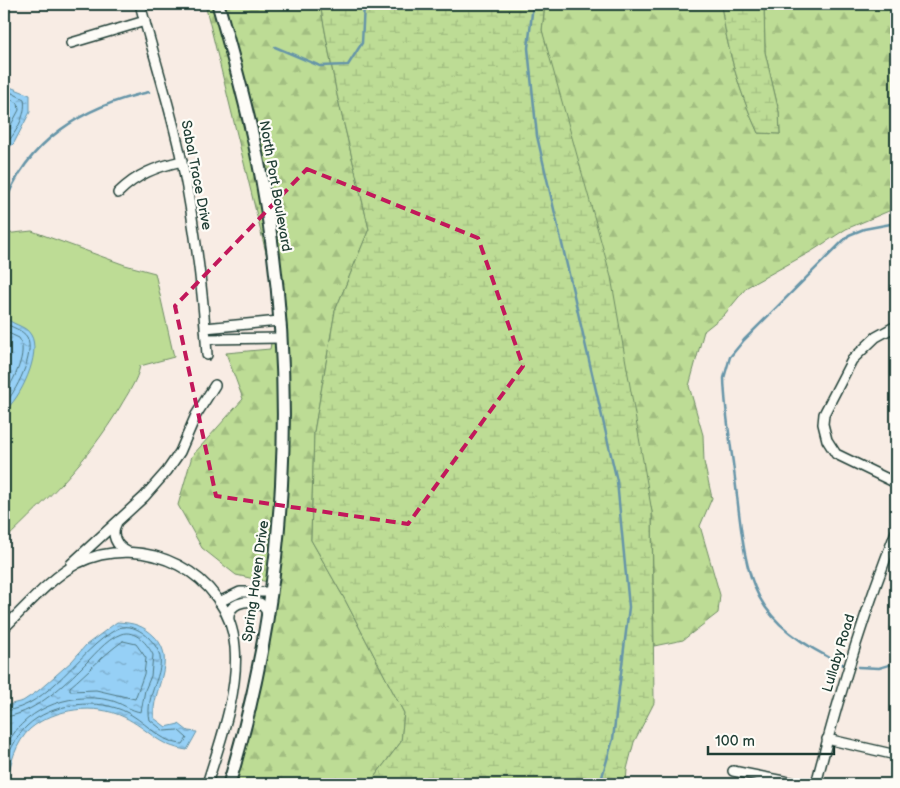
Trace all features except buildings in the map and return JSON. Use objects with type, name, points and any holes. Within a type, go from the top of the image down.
[{"type":"street","name":"Sabal Trace Drive","points":[[140,4],[182,161],[197,248],[207,355]]},
{"type":"street","name":"North Port Boulevard","points":[[218,4],[244,99],[262,182],[274,260],[283,378]]},
{"type":"street","points":[[71,43],[145,21]]},
{"type":"street","points":[[118,193],[135,178],[149,170],[182,161]]},
{"type":"street","points":[[205,328],[279,322]]},
{"type":"street","points":[[232,326],[233,339]]},
{"type":"street","points":[[896,326],[876,337],[852,360],[824,414],[823,424],[826,440],[836,454],[896,483]]},
{"type":"street","points":[[206,339],[281,338]]},
{"type":"street","name":"Spring Haven Drive","points":[[229,784],[243,732],[271,592],[282,481],[283,378]]},
{"type":"street","points":[[4,628],[152,489],[170,467],[186,441],[202,403],[214,385]]},
{"type":"street","points":[[118,521],[114,529],[115,540],[121,548],[128,552]]},
{"type":"street","name":"Lullaby Road","points":[[816,784],[827,739],[864,614],[896,532]]},
{"type":"street","points":[[56,578],[78,563],[90,559],[128,552],[155,555],[184,567],[201,581],[219,602],[229,621],[235,645],[235,676],[207,784]]},
{"type":"street","points":[[219,602],[240,592],[271,592]]},
{"type":"street","points":[[229,621],[229,611],[246,601],[264,605],[267,617]]},
{"type":"street","points":[[827,739],[896,755]]},
{"type":"street","points":[[733,771],[799,784]]},
{"type":"highlighted area","points":[[307,169],[478,238],[523,366],[408,524],[216,496],[175,306]]},
{"type":"green space","points":[[205,4],[213,4],[231,64],[258,183],[270,269]]},
{"type":"green space","points":[[222,4],[320,4],[337,95],[369,229],[335,311],[314,432],[311,540],[344,598],[404,713],[401,742],[369,784],[234,784],[272,621],[283,321]]},
{"type":"green space","points":[[320,4],[359,4],[362,8],[362,4],[545,4],[542,30],[611,277],[652,512],[654,703],[634,742],[627,769],[626,784],[369,784],[401,742],[404,713],[344,598],[311,540],[314,432],[335,311],[369,229],[337,95]]},
{"type":"green space","points":[[545,4],[721,4],[735,70],[745,102],[758,133],[780,134],[779,112],[765,52],[764,4],[896,4],[896,208],[846,229],[812,251],[747,287],[724,315],[704,331],[689,386],[703,435],[704,462],[712,498],[700,526],[720,595],[718,613],[683,640],[654,646],[652,512],[542,30]]},
{"type":"green space","points":[[721,4],[764,4],[765,52],[779,112],[780,134],[758,133],[745,102],[735,70]]},
{"type":"green space","points":[[32,231],[125,265],[155,273],[174,357],[140,366],[137,377],[129,392],[107,427],[81,462],[4,541],[4,234]]},
{"type":"green space","points":[[271,343],[276,343],[278,433],[268,582],[236,575],[202,548],[178,505],[192,456],[243,399],[226,353],[270,349]]},
{"type":"water","points":[[4,75],[10,87],[30,95],[30,112],[14,143],[4,153]]},
{"type":"water","points":[[4,315],[10,321],[28,331],[34,343],[34,353],[28,376],[17,397],[4,411]]},
{"type":"water","points":[[117,622],[142,627],[155,637],[161,646],[164,666],[154,707],[154,718],[166,727],[179,724],[188,731],[197,732],[187,750],[160,741],[133,722],[113,713],[88,709],[63,712],[40,722],[25,734],[11,762],[7,784],[4,784],[4,706],[23,701],[38,691],[72,661],[86,645]]},
{"type":"waterway","points":[[275,47],[320,66],[348,65],[362,43],[364,4]]},
{"type":"waterway","points":[[533,4],[528,48],[537,136],[617,481],[629,607],[613,739],[600,784]]},
{"type":"waterway","points":[[4,206],[14,183],[27,163],[42,145],[60,130],[80,117],[102,107],[125,98],[149,92]]},
{"type":"waterway","points":[[844,665],[789,632],[771,614],[759,596],[750,574],[744,549],[727,419],[724,378],[730,357],[744,340],[849,235],[864,229],[896,223]]},
{"type":"waterway","points":[[858,667],[879,668],[896,663]]}]
